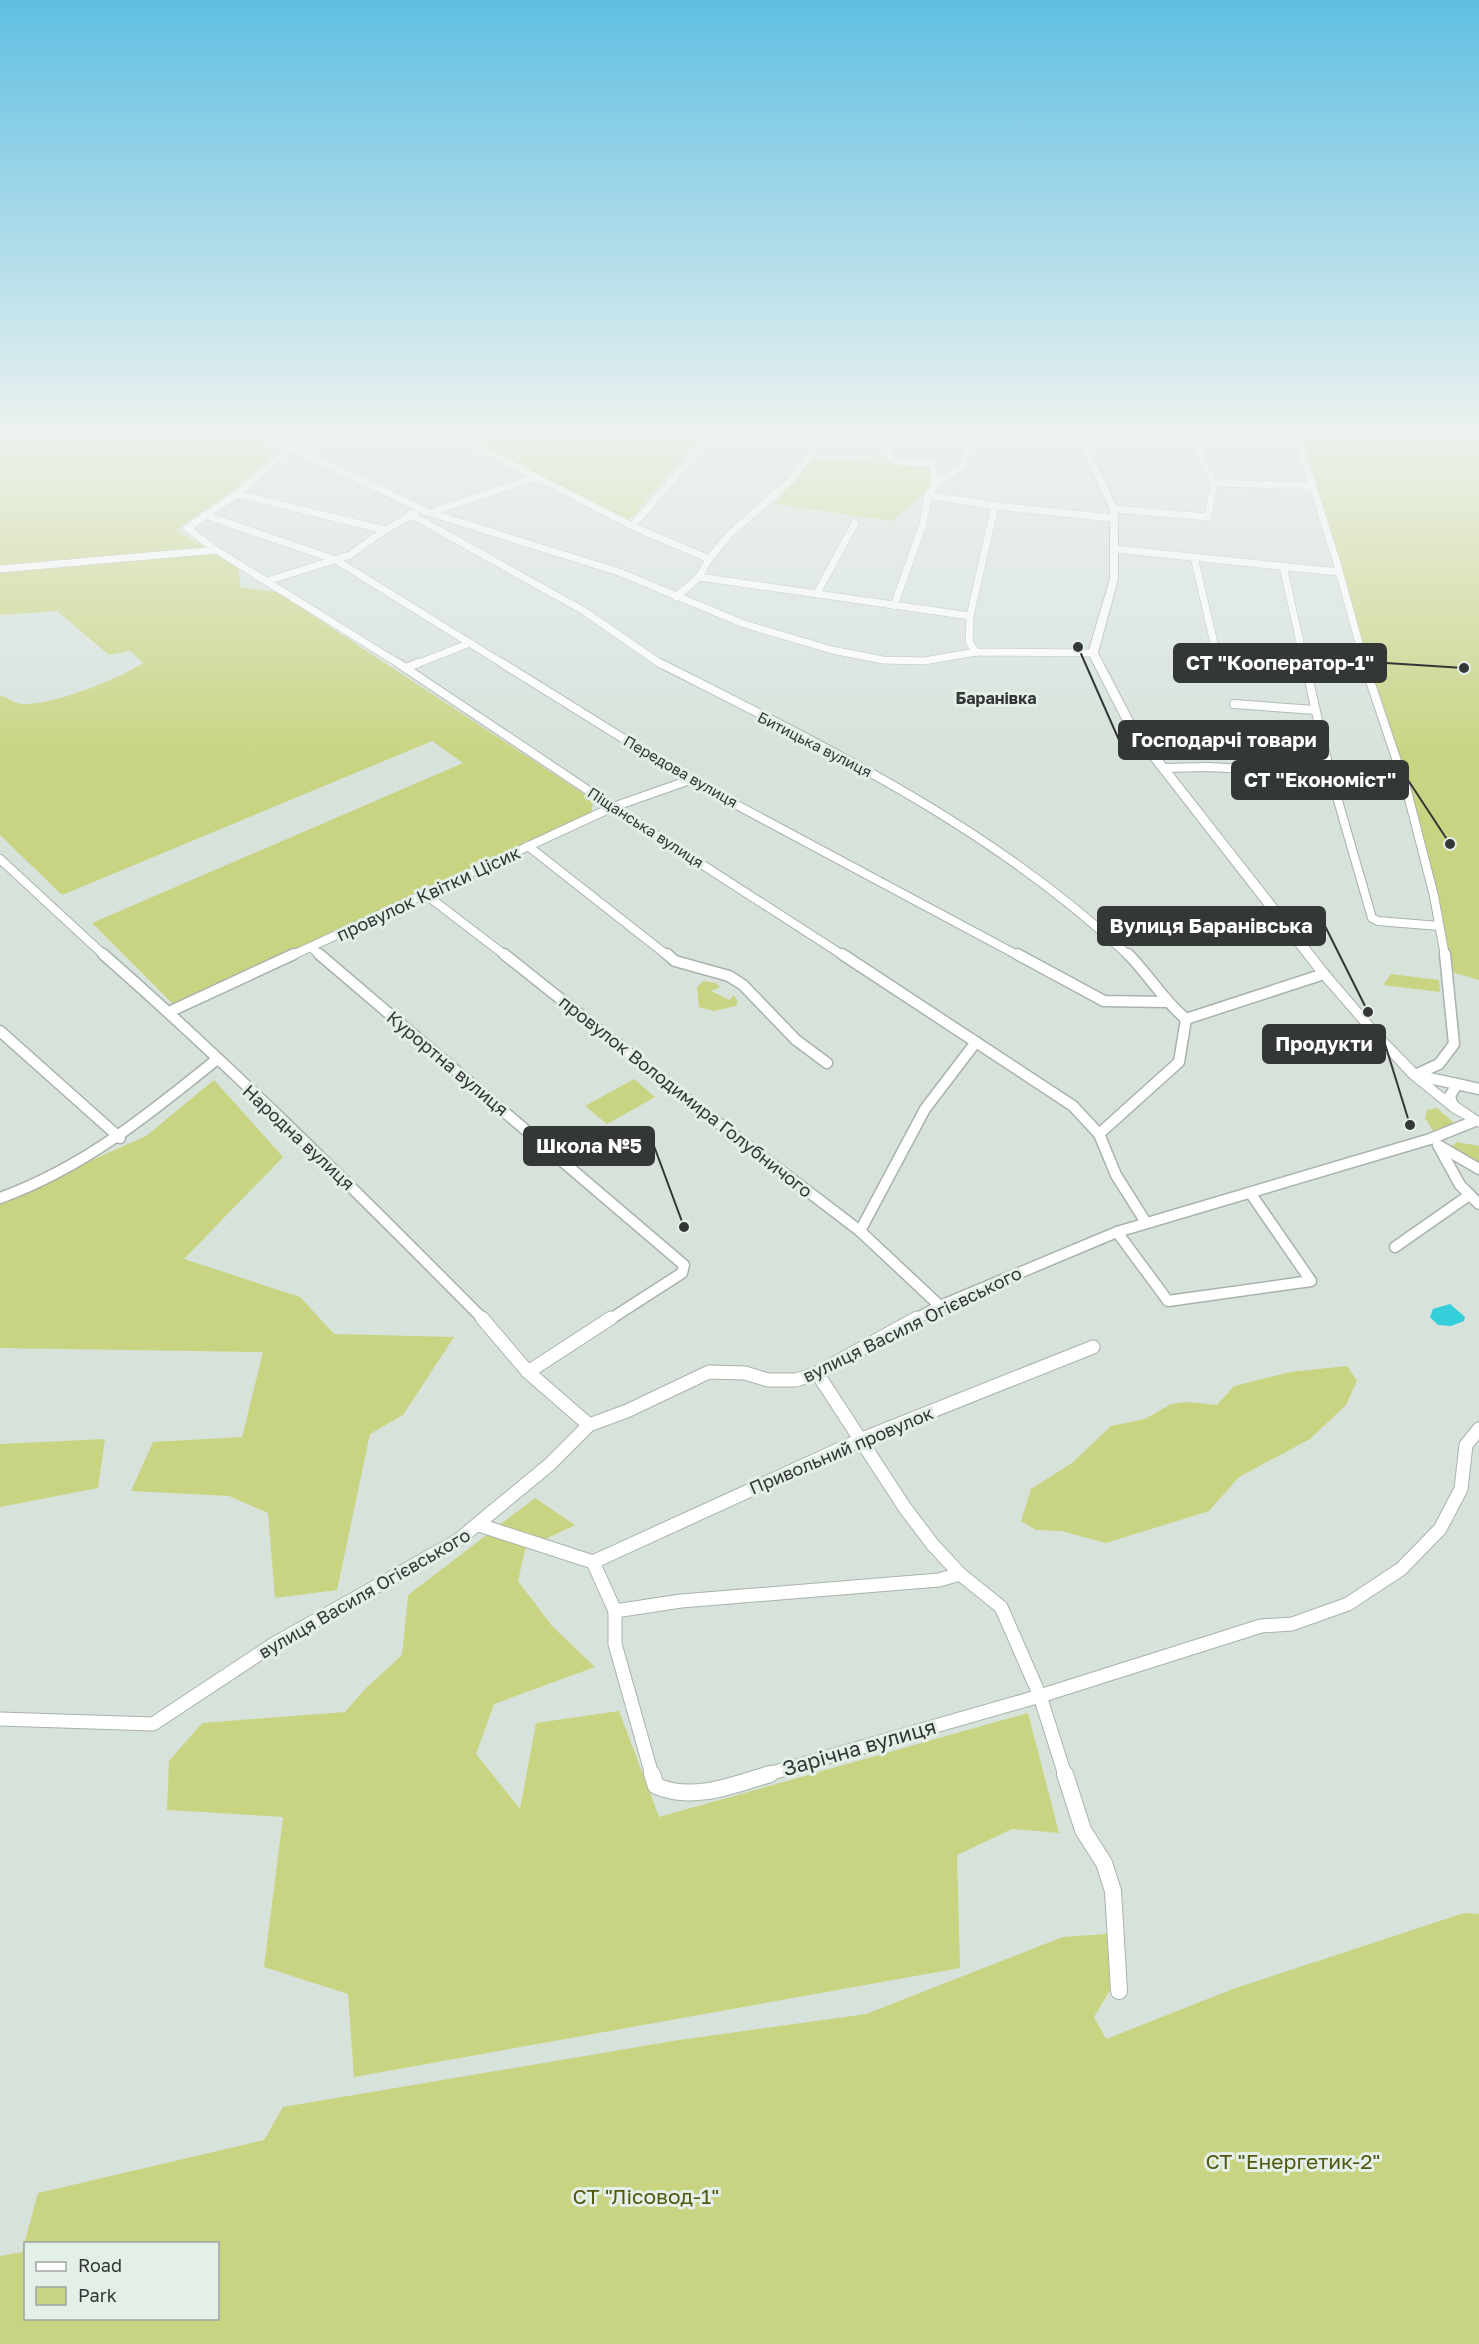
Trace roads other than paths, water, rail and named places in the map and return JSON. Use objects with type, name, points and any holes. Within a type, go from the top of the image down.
[{"type":"main road","points":[[1114,540],[1110,600],[1093,654],[1131,727],[1324,974],[1415,1075],[1477,1122]]},
{"type":"street","name":"Піщанська вулиця","points":[[203,540],[406,668],[613,807],[950,1022],[976,1042],[1073,1106],[1099,1134]]},
{"type":"street","name":"Передова вулиця","points":[[279,540],[336,560],[690,780],[1104,1001],[1166,1002]]},
{"type":"street","points":[[267,581],[350,555],[370,540]]},
{"type":"street","name":"Битицька вулиця","points":[[457,540],[584,611],[621,634],[657,662],[860,765],[945,814],[1024,867],[1102,931],[1141,967],[1166,1002],[1186,1019]]},
{"type":"street","points":[[522,540],[619,572],[744,624],[831,651],[883,660],[924,661],[976,652],[1093,654]]},
{"type":"street","points":[[666,540],[709,559]]},
{"type":"street","points":[[676,597],[699,577],[709,559],[725,540]]},
{"type":"street","points":[[817,593],[845,540]]},
{"type":"street","points":[[894,606],[917,540]]},
{"type":"street","points":[[976,652],[969,642],[970,616],[987,540]]},
{"type":"street","points":[[1328,540],[1367,674],[1403,778],[1434,896],[1448,971],[1454,1044],[1451,1052],[1442,1062],[1431,1070],[1415,1075]]},
{"type":"street","points":[[1114,549],[1338,572]]},
{"type":"street","points":[[0,569],[56,566],[216,550]]},
{"type":"street","points":[[1194,556],[1219,666],[1367,674]]},
{"type":"street","points":[[1283,566],[1330,773],[1372,918],[1378,921],[1439,927]]},
{"type":"street","points":[[699,577],[970,616]]},
{"type":"street","points":[[406,668],[470,643]]},
{"type":"street","points":[[1234,704],[1315,710]]},
{"type":"street","points":[[1163,768],[1208,767],[1403,778]]},
{"type":"street","name":"провулок Квітки Цісик","points":[[169,1012],[312,948],[613,807],[690,780]]},
{"type":"street","points":[[528,846],[675,961],[713,970],[743,985],[780,1025],[827,1063]]},
{"type":"street","name":"Народна вулиця","points":[[0,858],[46,904],[169,1012],[216,1060],[328,1162],[488,1324],[528,1372],[589,1425]]},
{"type":"street","name":"провулок Володимира Голубничого","points":[[425,894],[576,1009],[675,1090],[860,1231],[940,1306]]},
{"type":"street","name":"Курортна вулиця","points":[[312,948],[684,1265],[682,1273],[528,1372]]},
{"type":"street","points":[[1145,1221],[1116,1175],[1099,1134],[1179,1062],[1186,1019],[1324,974]]},
{"type":"street","points":[[0,1031],[120,1138]]},
{"type":"street","points":[[860,1231],[924,1109],[976,1042]]},
{"type":"street","points":[[0,1198],[34,1187],[120,1138],[216,1060]]},
{"type":"street","points":[[1415,1075],[1479,1089]]},
{"type":"street","points":[[1453,1106],[1450,1096],[1457,1084]]},
{"type":"street","name":"вулиця Василя Огієвського","points":[[0,1719],[153,1724],[274,1644],[437,1553],[479,1525],[549,1465],[589,1425],[627,1411],[709,1372],[746,1373],[768,1380],[796,1380],[817,1373],[940,1306],[1145,1221],[1251,1194],[1434,1142],[1477,1122]]},
{"type":"street","points":[[1434,1142],[1479,1169]]},
{"type":"street","points":[[1434,1142],[1450,1172],[1468,1196],[1479,1204]]},
{"type":"street","points":[[1117,1232],[1168,1301],[1311,1281],[1251,1194]]},
{"type":"street","points":[[1395,1247],[1468,1196]]},
{"type":"street","name":"Привольний провулок","points":[[593,1562],[862,1439],[1093,1347]]},
{"type":"street","points":[[817,1373],[905,1508],[933,1545],[960,1574],[1001,1607],[1040,1696],[1083,1830],[1104,1863],[1113,1891],[1119,1991]]},
{"type":"street","name":"Зарічна вулиця","points":[[615,1611],[615,1644],[638,1731],[656,1786],[673,1793],[706,1792],[1040,1696],[1261,1626],[1292,1624],[1348,1604],[1401,1569],[1440,1529],[1461,1489],[1466,1445],[1479,1429]]},
{"type":"street","points":[[479,1525],[593,1562],[615,1611],[681,1601],[939,1580],[960,1574]]},
{"type":"water","points":[[1450,1304],[1465,1317],[1464,1321],[1451,1326],[1438,1325],[1430,1317],[1433,1309]]},
{"type":"place","name":"Господарчі товари","points":[[1078,647]]},
{"type":"place","name":"СТ \"Кооператор-1\"","points":[[1464,668]]},
{"type":"place","name":"СТ \"Економіст\"","points":[[1450,844]]},
{"type":"place","name":"Вулиця Баранівська","points":[[1368,1012]]},
{"type":"place","name":"Продукти","points":[[1410,1125]]},
{"type":"place","name":"Школа №5","points":[[684,1227]]},
{"type":"district","name":"Баранівка","points":[[996,698]]},
{"type":"park label","name":"СТ \"Енергетик-2\"","points":[[1293,2161]]},
{"type":"park label","name":"СТ \"Лісовод-1\"","points":[[646,2196]]}]
